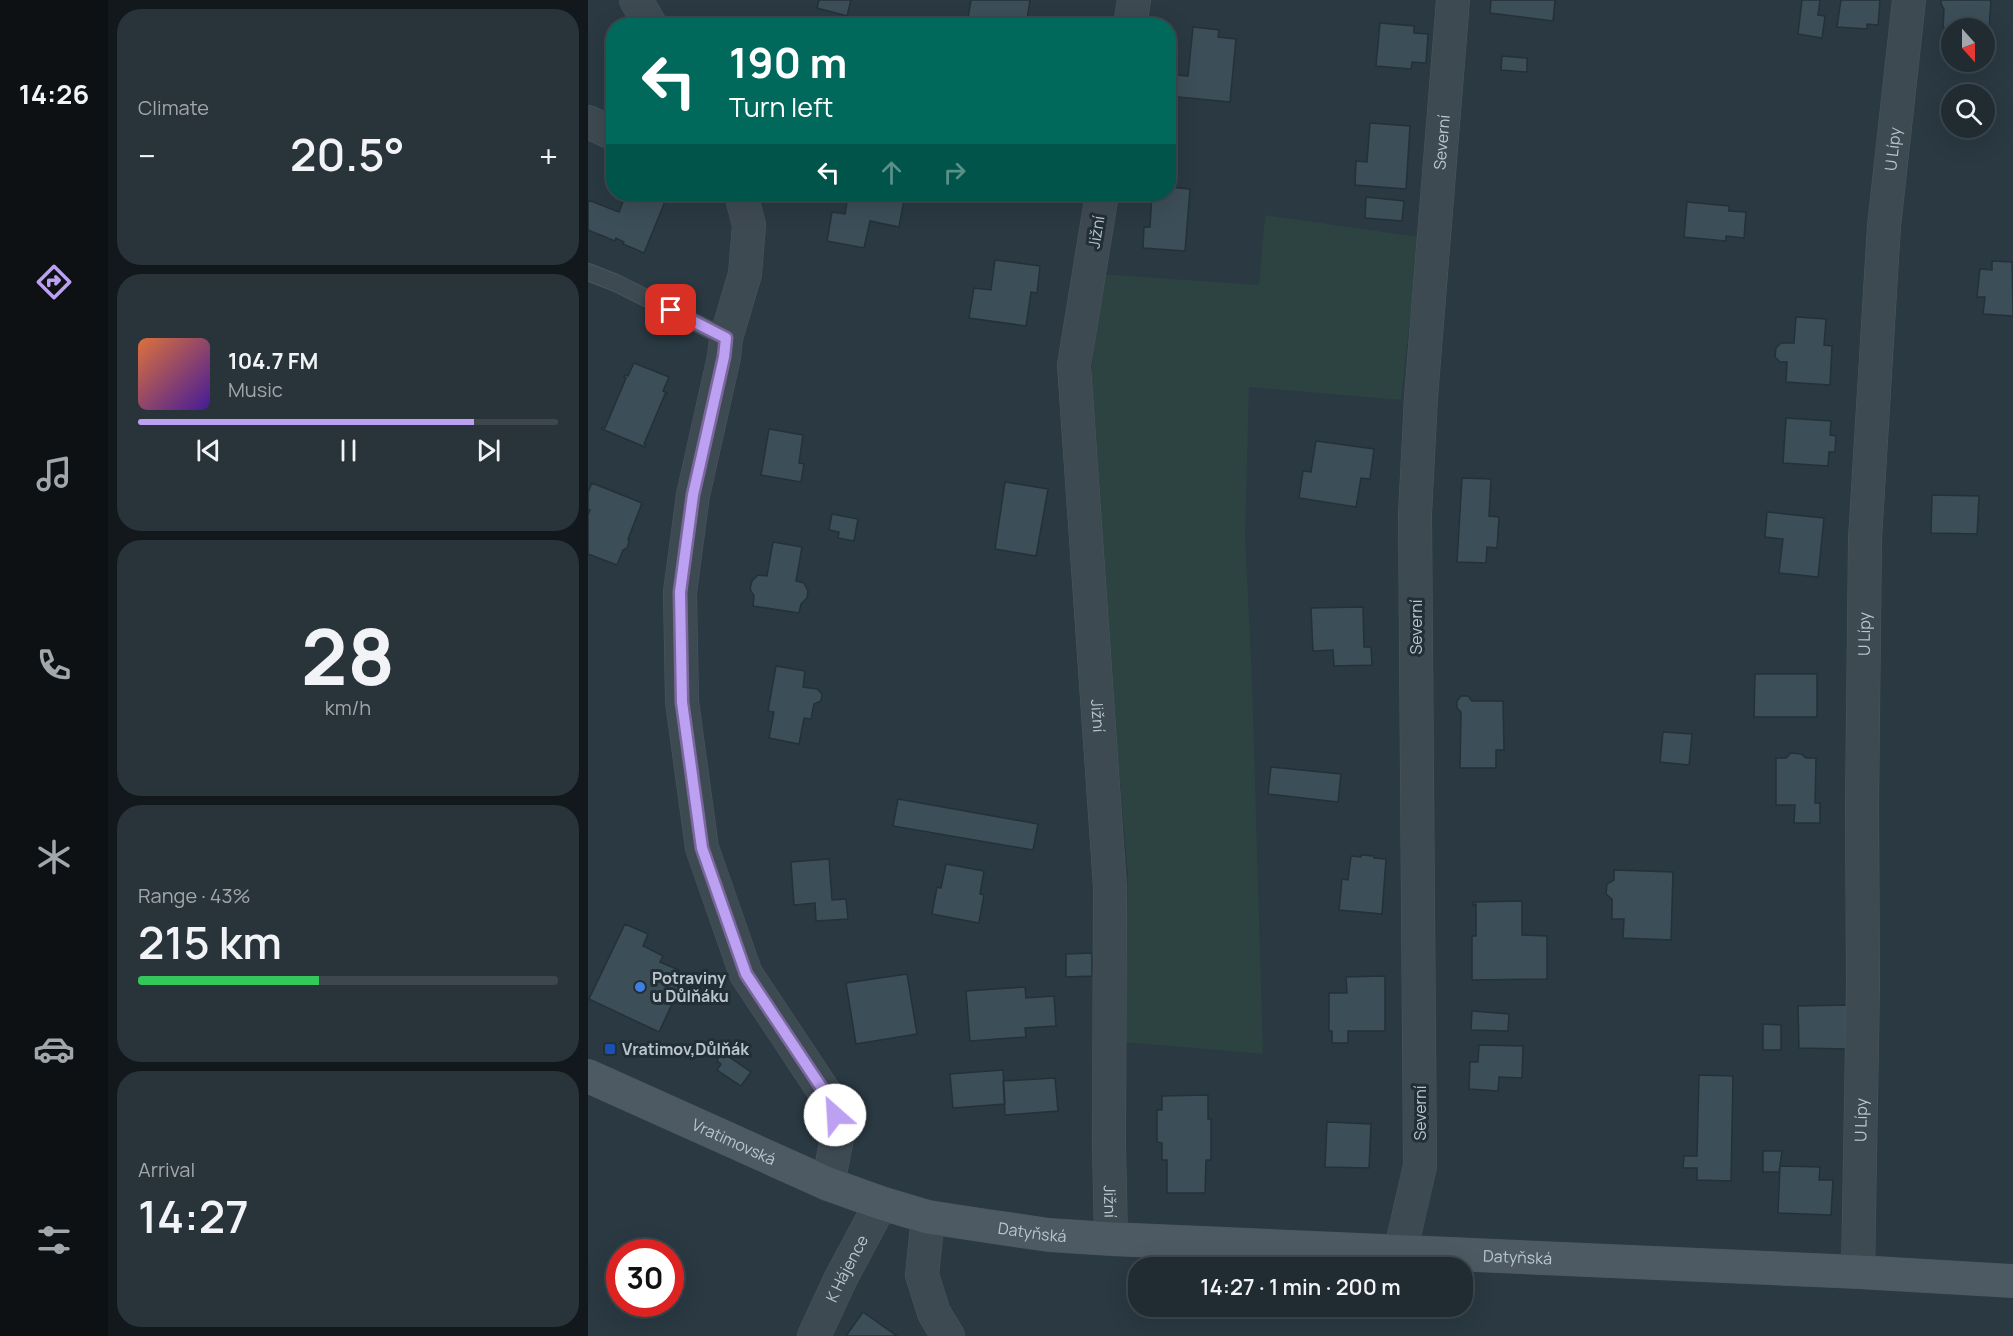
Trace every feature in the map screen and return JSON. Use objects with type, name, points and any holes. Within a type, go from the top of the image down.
[{"type":"main road","name":"Vratimovská","points":[[588,1076],[828,1184],[881,1203]]},
{"type":"main road","name":"Datyňská","points":[[881,1203],[928,1217],[1049,1235],[2013,1281]]},
{"type":"street","points":[[1131,18],[1134,0]]},
{"type":"street","name":"Severní","points":[[1400,1253],[1420,1166],[1415,514],[1421,397],[1453,0]]},
{"type":"street","name":"U Lípy","points":[[1858,1272],[1863,985],[1862,806],[1865,539],[1884,226],[1909,0]]},
{"type":"street","points":[[588,123],[606,131]]},
{"type":"street","points":[[741,201],[749,225],[745,274],[726,338],[724,357],[693,495],[680,592],[682,702],[702,848],[746,974],[831,1102],[839,1128],[828,1184]]},
{"type":"street","name":"Jižní","points":[[1101,201],[1074,365],[1110,887],[1111,1239]]},
{"type":"street","name":"K Hájence","points":[[814,1336],[841,1278],[881,1203]]},
{"type":"street","points":[[928,1217],[922,1275],[934,1312],[948,1336]]},
{"type":"lane","points":[[588,272],[616,283],[726,338]]},
{"type":"green space","points":[[1265,215],[1419,237],[1401,400],[1249,387],[1245,537],[1252,679],[1263,1054],[1123,1042],[1128,875],[1088,411],[1101,274],[1259,285]]},
{"type":"building","points":[[819,0],[851,0],[847,16],[817,8]]},
{"type":"building","points":[[971,0],[1030,0],[1027,18],[968,18]]},
{"type":"building","points":[[1491,0],[1555,0],[1553,21],[1490,13]]},
{"type":"building","points":[[1802,0],[1820,0],[1818,15],[1825,16],[1822,38],[1798,34]]},
{"type":"building","points":[[1841,0],[1880,0],[1878,25],[1867,24],[1867,29],[1837,27]]},
{"type":"building","points":[[1941,0],[1991,0],[1990,18],[1944,18],[1944,9]]},
{"type":"building","points":[[1380,23],[1414,26],[1414,33],[1428,34],[1426,63],[1412,62],[1411,69],[1376,66]]},
{"type":"building","points":[[1193,27],[1219,30],[1218,37],[1236,39],[1230,102],[1176,97],[1176,75],[1188,76]]},
{"type":"building","points":[[1502,56],[1527,58],[1527,72],[1501,70]]},
{"type":"building","points":[[1370,123],[1410,126],[1406,189],[1355,185],[1356,161],[1367,162]]},
{"type":"building","points":[[1176,188],[1190,189],[1185,251],[1143,248],[1144,227],[1150,227],[1152,201],[1176,201]]},
{"type":"building","points":[[1366,197],[1404,201],[1402,221],[1365,218]]},
{"type":"building","points":[[588,200],[619,212],[623,201],[665,201],[644,253],[623,244],[624,242],[616,238],[615,241],[588,230]]},
{"type":"building","points":[[847,201],[904,201],[899,227],[870,221],[864,248],[827,241],[832,212],[845,214]]},
{"type":"building","points":[[1687,202],[1729,206],[1729,211],[1746,212],[1744,238],[1726,236],[1726,241],[1684,237]]},
{"type":"building","points":[[995,260],[1040,266],[1037,293],[1031,292],[1026,326],[969,318],[974,288],[991,290]]},
{"type":"building","points":[[1992,261],[2012,262],[2013,316],[1983,314],[1985,297],[1977,297],[1980,269],[1992,270]]},
{"type":"building","points":[[1796,317],[1826,319],[1824,345],[1832,346],[1830,385],[1786,382],[1787,362],[1780,362],[1775,357],[1776,348],[1781,343],[1794,343]]},
{"type":"building","points":[[634,363],[669,377],[663,391],[667,393],[644,444],[645,447],[602,429],[605,428],[626,378],[624,377],[628,376]]},
{"type":"building","points":[[1786,418],[1831,421],[1830,435],[1836,436],[1835,452],[1829,452],[1828,466],[1783,463]]},
{"type":"building","points":[[769,429],[803,435],[799,463],[804,464],[801,482],[761,475]]},
{"type":"building","points":[[1316,441],[1374,449],[1370,479],[1361,478],[1356,507],[1299,498],[1303,471],[1311,472]]},
{"type":"building","points":[[1462,478],[1491,479],[1489,516],[1499,517],[1497,548],[1487,547],[1486,563],[1457,562]]},
{"type":"building","points":[[1005,482],[1048,489],[1036,556],[995,549]]},
{"type":"building","points":[[592,483],[642,503],[628,539],[627,548],[623,550],[617,565],[588,554],[590,510],[588,509],[588,492]]},
{"type":"building","points":[[1932,495],[1979,496],[1977,534],[1931,533]]},
{"type":"building","points":[[1767,512],[1824,518],[1818,577],[1779,573],[1783,539],[1765,537]]},
{"type":"building","points":[[832,514],[858,519],[854,541],[838,538],[839,532],[829,530]]},
{"type":"building","points":[[773,542],[802,547],[796,581],[804,583],[808,591],[799,613],[753,606],[754,596],[750,589],[752,581],[758,575],[767,576]]},
{"type":"building","points":[[1363,607],[1364,647],[1371,647],[1372,665],[1334,666],[1333,650],[1313,651],[1311,608]]},
{"type":"building","points":[[776,666],[805,671],[803,687],[817,689],[822,694],[821,701],[814,704],[811,719],[804,718],[799,744],[769,738],[774,712],[768,711]]},
{"type":"building","points":[[1755,674],[1817,674],[1817,717],[1754,717]]},
{"type":"building","points":[[1461,696],[1468,696],[1472,701],[1503,701],[1504,750],[1496,750],[1496,768],[1460,768],[1461,712],[1457,708],[1457,701]]},
{"type":"building","points":[[1663,732],[1692,734],[1689,765],[1660,762]]},
{"type":"building","points":[[1791,753],[1801,754],[1806,758],[1816,758],[1815,803],[1820,803],[1820,823],[1794,823],[1795,805],[1776,805],[1776,758],[1786,758]]},
{"type":"building","points":[[1271,767],[1341,774],[1338,802],[1268,794]]},
{"type":"building","points":[[898,799],[1038,824],[1033,850],[893,826]]},
{"type":"building","points":[[1361,855],[1386,859],[1382,914],[1339,910],[1342,879],[1348,880],[1351,856],[1361,857]]},
{"type":"building","points":[[829,859],[832,900],[846,899],[848,919],[816,921],[815,903],[794,905],[791,862]]},
{"type":"building","points":[[946,864],[984,871],[980,894],[984,895],[979,923],[932,914],[937,887],[941,888]]},
{"type":"building","points":[[1614,870],[1673,872],[1671,940],[1623,938],[1624,919],[1612,919],[1612,899],[1606,894],[1607,884],[1614,880]]},
{"type":"building","points":[[1522,901],[1522,935],[1547,936],[1547,979],[1472,980],[1472,936],[1476,936],[1476,904],[1473,905],[1473,902]]},
{"type":"building","points":[[625,924],[648,934],[643,946],[663,956],[660,962],[679,970],[674,982],[681,985],[659,1032],[589,999]]},
{"type":"building","points":[[1092,953],[1092,976],[1066,977],[1066,954]]},
{"type":"building","points":[[907,974],[917,1034],[856,1044],[846,983]]},
{"type":"building","points":[[1385,976],[1385,1031],[1348,1031],[1348,1043],[1332,1043],[1332,1031],[1329,1031],[1329,993],[1347,993],[1346,977]]},
{"type":"building","points":[[1025,987],[1026,998],[1054,996],[1056,1026],[1025,1028],[1026,1037],[970,1041],[966,991]]},
{"type":"building","points":[[1847,1005],[1847,1049],[1799,1048],[1798,1006]]},
{"type":"building","points":[[1472,1011],[1509,1014],[1508,1031],[1471,1030]]},
{"type":"building","points":[[1763,1024],[1781,1025],[1781,1050],[1763,1050]]},
{"type":"building","points":[[1479,1045],[1523,1046],[1522,1078],[1499,1077],[1498,1091],[1469,1089],[1470,1062],[1478,1062]]},
{"type":"building","points":[[720,1055],[724,1058],[726,1055],[751,1072],[741,1086],[717,1070],[721,1064],[717,1061]]},
{"type":"building","points":[[1003,1070],[1005,1104],[953,1108],[950,1074]]},
{"type":"building","points":[[1699,1075],[1733,1076],[1731,1181],[1697,1180],[1697,1168],[1683,1168],[1684,1156],[1697,1156]]},
{"type":"building","points":[[1055,1078],[1058,1111],[1005,1115],[1003,1081]]},
{"type":"building","points":[[1208,1095],[1208,1119],[1211,1119],[1211,1160],[1206,1160],[1205,1193],[1167,1193],[1167,1160],[1162,1160],[1162,1143],[1157,1142],[1157,1110],[1162,1110],[1162,1096]]},
{"type":"building","points":[[1327,1122],[1371,1124],[1369,1168],[1325,1167]]},
{"type":"building","points":[[1763,1151],[1782,1151],[1779,1172],[1763,1172]]},
{"type":"building","points":[[1780,1166],[1820,1167],[1819,1180],[1833,1180],[1831,1215],[1778,1213]]},
{"type":"building","points":[[863,1312],[897,1336],[846,1336]]},
{"type":"place","name":"Potraviny u Důlňáku","points":[[640,987]]},
{"type":"place","name":"Vratimov,Důlňák","points":[[610,1049]]},
{"type":"route","points":[[671,310],[726,338],[724,357],[693,495],[680,592],[682,702],[702,848],[746,974],[831,1102],[835,1115]]}]
